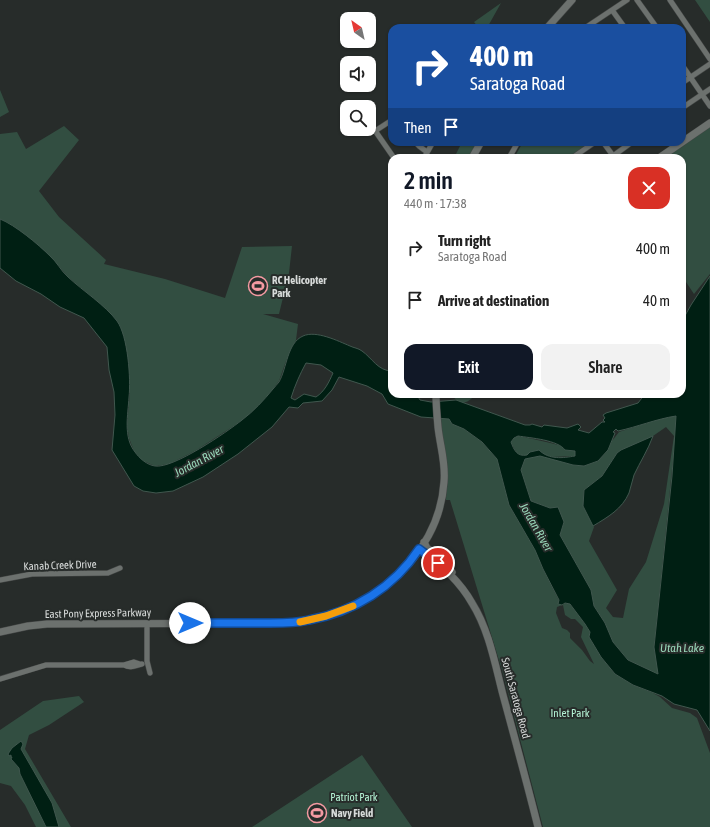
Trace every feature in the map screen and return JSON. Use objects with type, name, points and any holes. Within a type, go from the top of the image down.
[{"type":"main road","points":[[551,24],[572,0]]},
{"type":"main road","points":[[686,139],[710,123]]},
{"type":"main road","points":[[665,154],[676,146]]},
{"type":"main road","name":"East Pony Express Parkway","points":[[0,632],[28,626],[47,624],[291,623],[326,616],[356,605],[378,591],[401,571],[424,542],[436,519],[444,484],[444,462],[437,420],[436,398]]},
{"type":"main road","points":[[424,542],[428,549],[446,562],[456,580]]},
{"type":"main road","points":[[419,549],[438,563],[456,580]]},
{"type":"main road","name":"South Saratoga Road","points":[[456,580],[473,604],[486,634],[538,827]]},
{"type":"street","points":[[591,24],[627,0]]},
{"type":"street","points":[[637,0],[654,24]]},
{"type":"street","points":[[670,0],[710,59]]},
{"type":"street","points":[[612,10],[622,24]]},
{"type":"street","points":[[686,80],[710,64]]},
{"type":"street","points":[[686,71],[710,106]]},
{"type":"street","points":[[686,105],[710,89]]},
{"type":"street","points":[[376,130],[388,123]]},
{"type":"street","points":[[376,132],[391,154]]},
{"type":"street","points":[[419,146],[427,152],[431,146]]},
{"type":"street","points":[[578,154],[589,146]]},
{"type":"street","points":[[617,154],[627,146]]},
{"type":"street","name":"Kanab Creek Drive","points":[[0,580],[32,574],[108,573],[120,568]]},
{"type":"street","points":[[147,624],[147,664],[150,673]]},
{"type":"street","points":[[0,679],[46,665],[124,665],[134,662],[147,664]]},
{"type":"green space","points":[[695,0],[710,0],[710,22]]},
{"type":"green space","points":[[501,3],[489,24],[476,24],[474,22]]},
{"type":"green space","points":[[0,90],[9,112],[0,117]]},
{"type":"green space","points":[[64,126],[79,140],[39,191],[59,217],[106,260],[104,264],[165,279],[225,298],[242,247],[292,246],[289,273],[279,314],[263,314],[298,324],[296,340],[279,381],[264,401],[243,420],[195,451],[169,464],[155,466],[141,460],[134,451],[129,438],[127,425],[130,393],[93,298],[68,277],[57,264],[0,225],[0,134],[17,132],[26,149]]},
{"type":"green space","points":[[710,126],[710,274],[694,294],[686,282],[686,154],[670,154],[681,146],[686,146],[686,143]]},
{"type":"green space","points":[[460,146],[476,146],[471,154],[456,154]]},
{"type":"green space","points":[[521,146],[585,146],[573,154],[516,154]]},
{"type":"green space","points":[[454,398],[471,398],[463,403]]},
{"type":"green space","points":[[676,415],[676,430],[654,647],[659,675],[628,660],[613,642],[605,623],[594,606],[591,590],[560,535],[564,522],[550,508],[531,501],[521,470],[525,459],[539,455],[573,465],[584,466],[598,461],[608,450],[612,441],[619,432],[664,417]],"holes":[[[666,427],[674,436],[664,504],[646,562],[629,589],[623,618],[613,617],[606,608],[617,590],[589,541],[594,527],[583,506],[584,490],[602,476],[617,453],[653,436]]]},
{"type":"green space","name":"Inlet Park","points":[[441,418],[449,419],[452,424],[464,429],[482,442],[497,459],[509,505],[535,550],[559,601],[558,604],[562,605],[557,607],[556,613],[562,628],[570,633],[570,638],[594,664],[581,637],[583,627],[575,619],[571,619],[565,615],[563,605],[565,603],[570,604],[585,624],[590,632],[589,637],[601,657],[615,674],[633,685],[660,697],[672,708],[690,713],[697,718],[710,753],[710,827],[543,827],[502,670],[450,500],[446,500],[447,466],[441,430]]},
{"type":"green space","points":[[518,436],[575,450],[575,456],[522,456],[517,454],[511,442]]},
{"type":"green space","points":[[79,696],[84,702],[49,725],[29,735],[25,749],[71,827],[36,827],[25,805],[11,786],[0,783],[0,730],[43,701]]},
{"type":"green space","name":"Patriot Park","points":[[362,755],[412,827],[252,827]]},
{"type":"water","points":[[0,219],[19,230],[39,246],[52,258],[66,275],[100,304],[117,321],[124,337],[128,358],[130,389],[127,426],[129,440],[131,446],[139,457],[146,463],[155,466],[174,462],[200,449],[225,433],[251,413],[279,382],[290,350],[294,344],[303,336],[314,334],[327,337],[359,349],[379,367],[388,370],[388,398],[419,398],[420,400],[431,402],[456,400],[525,425],[532,424],[542,427],[544,425],[567,428],[578,424],[581,427],[578,430],[589,433],[602,422],[605,422],[603,420],[605,418],[603,415],[606,413],[638,403],[642,398],[686,398],[686,314],[710,276],[710,731],[697,710],[674,704],[662,696],[633,685],[615,674],[601,657],[589,637],[590,632],[570,604],[558,604],[559,600],[535,550],[509,505],[497,459],[482,442],[464,429],[452,424],[449,419],[421,417],[388,404],[382,394],[367,386],[339,377],[332,390],[322,401],[303,403],[298,408],[289,407],[272,427],[238,454],[203,477],[173,491],[156,493],[143,491],[134,486],[112,450],[115,415],[114,392],[109,370],[107,347],[84,318],[60,307],[41,294],[16,281],[0,268]],"holes":[[[306,363],[321,365],[333,373],[319,395],[316,397],[304,394],[295,400],[291,398]],[[676,416],[672,476],[654,647],[658,674],[628,660],[613,642],[605,623],[594,606],[591,590],[560,535],[564,522],[558,507],[550,508],[531,501],[521,470],[525,459],[540,456],[573,465],[584,466],[598,461],[608,450],[615,433],[613,432],[616,429],[618,431]],[[518,436],[557,444],[565,450],[575,451],[575,456],[561,458],[552,457],[539,450],[530,452],[527,455],[518,454],[511,442]]]},
{"type":"water","points":[[653,436],[634,475],[629,493],[623,504],[593,526],[583,506],[584,490],[602,476],[617,453]]},
{"type":"water","points":[[21,741],[23,744],[21,749],[52,803],[59,827],[46,827],[20,774],[19,768],[11,759],[11,755],[9,756],[8,754],[12,748]]},
{"type":"slow traffic","points":[[300,622],[326,616],[353,606]]},
{"type":"place","name":"RC Helicopter Park","points":[[258,286]]},
{"type":"place","name":"Navy Field","points":[[317,813]]},
{"type":"route","points":[[190,623],[284,623],[317,619],[337,613],[365,600],[390,582],[412,560],[419,549],[438,563]]},
{"type":"water label","name":"Jordan River","points":[[199,461]]},
{"type":"water label","name":"Jordan River","points":[[536,527]]},
{"type":"water label","name":"Utah Lake","points":[[682,648]]}]
